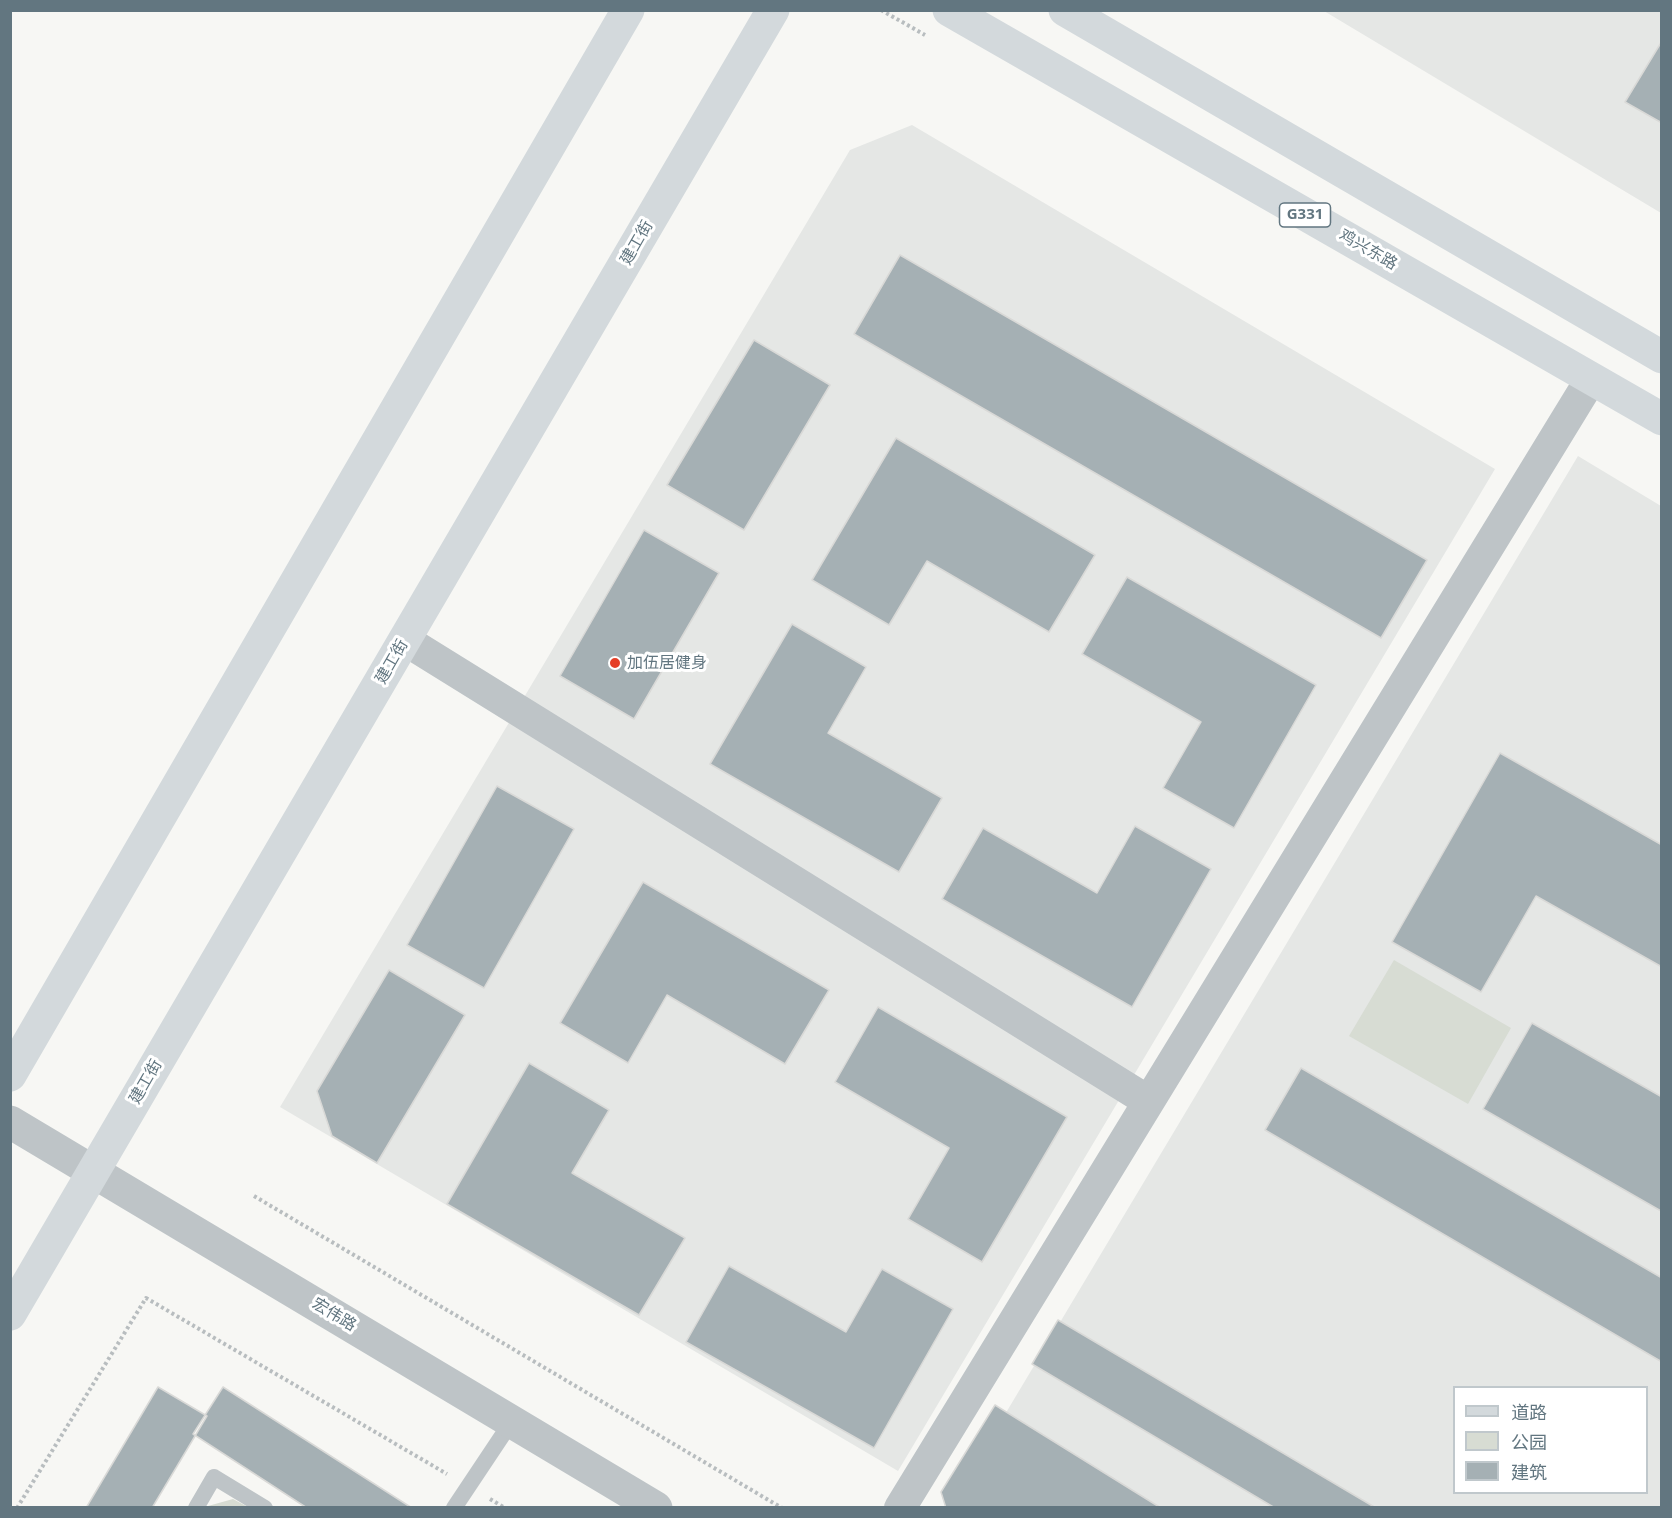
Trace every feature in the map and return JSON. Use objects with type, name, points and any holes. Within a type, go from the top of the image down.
[{"type":"main road","points":[[10,1076],[628,10]]},
{"type":"main road","name":"建工街","points":[[10,1314],[773,10]]},
{"type":"main road","name":"鸡兴东路","points":[[949,10],[1662,419]]},
{"type":"main road","points":[[1065,10],[1662,357]]},
{"type":"street","points":[[900,1508],[1591,379]]},
{"type":"street","points":[[405,640],[1148,1101]]},
{"type":"street","name":"宏伟路","points":[[10,1122],[656,1508]]},
{"type":"lane","points":[[454,1508],[512,1421]]},
{"type":"lane","points":[[196,1508],[214,1477],[266,1508]]},
{"type":"path","points":[[254,1196],[782,1508]]},
{"type":"path","points":[[17,1508],[146,1298],[505,1508]]},
{"type":"shaded area","points":[[1324,11],[1661,11],[1661,213]]},
{"type":"shaded area","points":[[912,125],[1495,469],[898,1471],[280,1107],[850,150]]},
{"type":"shaded area","points":[[1578,456],[1661,506],[1661,1507],[949,1508]]},
{"type":"green space","points":[[1394,960],[1511,1028],[1468,1104],[1349,1036]]},
{"type":"green space","points":[[233,1499],[248,1507],[207,1508],[208,1506]]},
{"type":"building","points":[[1662,41],[1662,123],[1625,102]]},
{"type":"building","points":[[900,255],[1427,560],[1381,638],[854,334]]},
{"type":"building","points":[[754,340],[830,385],[744,530],[667,485]]},
{"type":"building","points":[[896,438],[1095,555],[1049,632],[927,561],[889,625],[812,580]]},
{"type":"building","points":[[644,530],[719,573],[634,719],[560,676]]},
{"type":"building","points":[[1127,577],[1316,685],[1234,828],[1163,788],[1201,722],[1082,654]]},
{"type":"building","points":[[792,624],[866,667],[828,733],[942,798],[899,872],[710,764]]},
{"type":"building","points":[[1500,753],[1662,845],[1662,967],[1536,896],[1481,992],[1392,942]]},
{"type":"building","points":[[497,786],[574,829],[484,988],[407,945]]},
{"type":"building","points":[[1135,826],[1211,869],[1132,1007],[942,899],[983,828],[1097,893]]},
{"type":"building","points":[[643,882],[829,990],[785,1064],[667,995],[628,1063],[560,1023]]},
{"type":"building","points":[[389,970],[465,1015],[377,1163],[332,1136],[317,1091]]},
{"type":"building","points":[[878,1007],[1067,1117],[982,1262],[908,1219],[949,1148],[835,1082]]},
{"type":"building","points":[[1532,1023],[1662,1097],[1661,1211],[1483,1109]]},
{"type":"building","points":[[529,1063],[609,1110],[572,1173],[685,1238],[639,1315],[447,1204]]},
{"type":"building","points":[[1301,1068],[1662,1278],[1662,1362],[1265,1130]]},
{"type":"building","points":[[729,1266],[846,1332],[882,1269],[953,1309],[874,1448],[686,1342]]},
{"type":"building","points":[[1058,1320],[1376,1508],[1275,1508],[1032,1364]]},
{"type":"building","points":[[158,1387],[207,1416],[152,1508],[86,1508]]},
{"type":"building","points":[[223,1387],[412,1508],[307,1508],[193,1434]]},
{"type":"building","points":[[995,1405],[1161,1508],[946,1508],[941,1492]]},
{"type":"place","name":"加伍居健身","points":[[615,663]]}]
